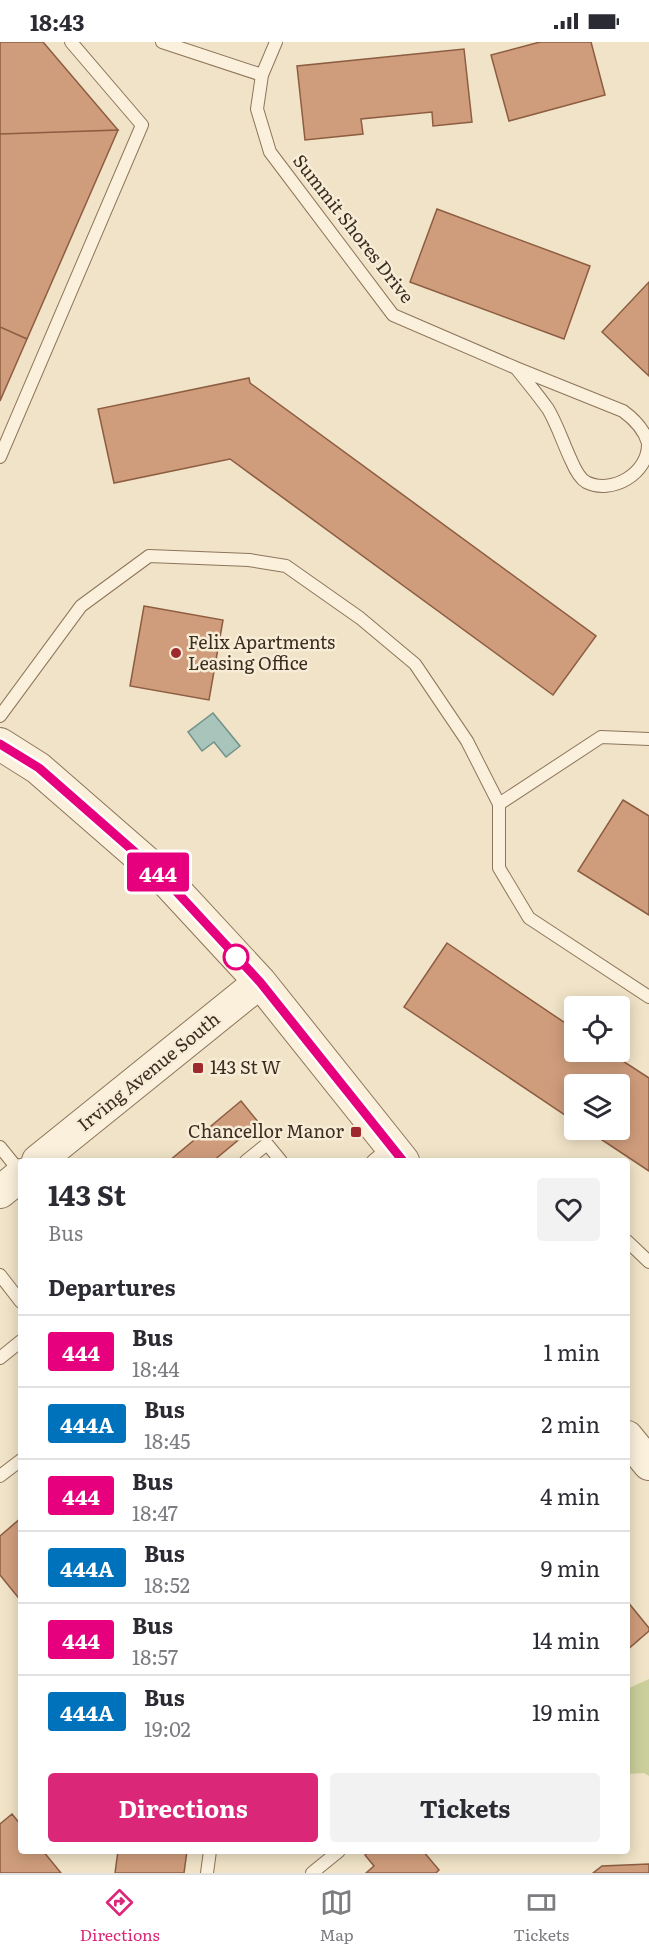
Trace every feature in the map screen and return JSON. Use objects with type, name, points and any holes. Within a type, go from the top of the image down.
[{"type":"street","points":[[0,744],[39,768],[162,876],[260,982],[389,1156]]},
{"type":"street","name":"Irving Avenue South","points":[[42,1158],[260,982]]},
{"type":"street","points":[[0,1192],[18,1177]]},
{"type":"street","points":[[630,1441],[649,1464]]},
{"type":"lane","points":[[0,457],[142,125],[71,42]]},
{"type":"lane","points":[[162,42],[262,75]]},
{"type":"lane","name":"Summit Shores Drive","points":[[276,42],[262,75],[257,109],[270,152],[393,315],[623,411],[634,419],[649,445],[646,460],[636,474],[619,485],[605,487],[585,482],[575,470],[549,410],[516,368]]},
{"type":"lane","points":[[0,716],[81,606],[149,556],[249,560],[286,566],[360,618],[415,664],[467,741],[499,804],[499,868],[529,918],[649,997]]},
{"type":"lane","points":[[499,804],[601,737],[649,739]]},
{"type":"lane","points":[[250,1158],[267,1144],[279,1158]]},
{"type":"lane","points":[[0,1147],[18,1170]]},
{"type":"lane","points":[[630,1244],[649,1262]]},
{"type":"lane","points":[[0,1275],[18,1298]]},
{"type":"lane","points":[[0,1359],[18,1344]]},
{"type":"lane","points":[[0,1476],[18,1462]]},
{"type":"lane","points":[[207,1873],[210,1854]]},
{"type":"lane","points":[[312,1873],[335,1854]]},
{"type":"green space","points":[[649,1679],[649,1776],[644,1773],[630,1774],[630,1688]]},
{"type":"water","points":[[213,713],[240,746],[226,757],[214,742],[202,751],[188,732]]},
{"type":"building","points":[[0,42],[43,42],[118,130],[0,134]]},
{"type":"building","points":[[540,42],[591,42],[605,95],[509,121],[491,55]]},
{"type":"building","points":[[464,49],[472,122],[433,126],[432,112],[361,119],[363,134],[305,140],[297,66]]},
{"type":"building","points":[[118,130],[27,339],[0,327],[0,134]]},
{"type":"building","points":[[437,209],[590,266],[564,339],[410,282]]},
{"type":"building","points":[[649,282],[649,376],[602,332]]},
{"type":"building","points":[[0,327],[27,339],[0,401]]},
{"type":"building","points":[[249,378],[250,383],[596,636],[553,695],[230,459],[114,483],[98,409]]},
{"type":"building","name":"Felix Apartments Leasing Office","points":[[144,606],[223,620],[209,700],[130,686]]},
{"type":"building","points":[[623,800],[649,816],[649,915],[578,871]]},
{"type":"building","points":[[447,943],[564,1022],[564,1062],[624,1062],[649,1078],[649,1171],[602,1140],[630,1140],[630,1074],[564,1074],[564,1114],[404,1007]]},
{"type":"building","points":[[241,1101],[259,1123],[217,1158],[173,1158]]},
{"type":"building","points":[[18,1521],[18,1597],[0,1575],[0,1536]]},
{"type":"building","points":[[630,1605],[649,1628],[649,1631],[630,1647]]},
{"type":"building","points":[[12,1814],[18,1821],[18,1854],[45,1854],[61,1873],[0,1873],[0,1824]]},
{"type":"building","points":[[118,1854],[187,1854],[184,1873],[115,1873]]},
{"type":"building","points":[[426,1854],[439,1870],[436,1873],[366,1873],[374,1866],[365,1855]]},
{"type":"building","points":[[649,1864],[649,1873],[593,1873],[602,1866]]},
{"type":"bus line","name":"444","points":[[0,744],[39,768],[162,876],[260,982],[401,1158]]},
{"type":"place","name":"Felix Apartments Leasing Office","points":[[176,653]]},
{"type":"place","name":"143 St W","points":[[198,1068]]},
{"type":"place","name":"Chancellor Manor","points":[[356,1132]]}]
